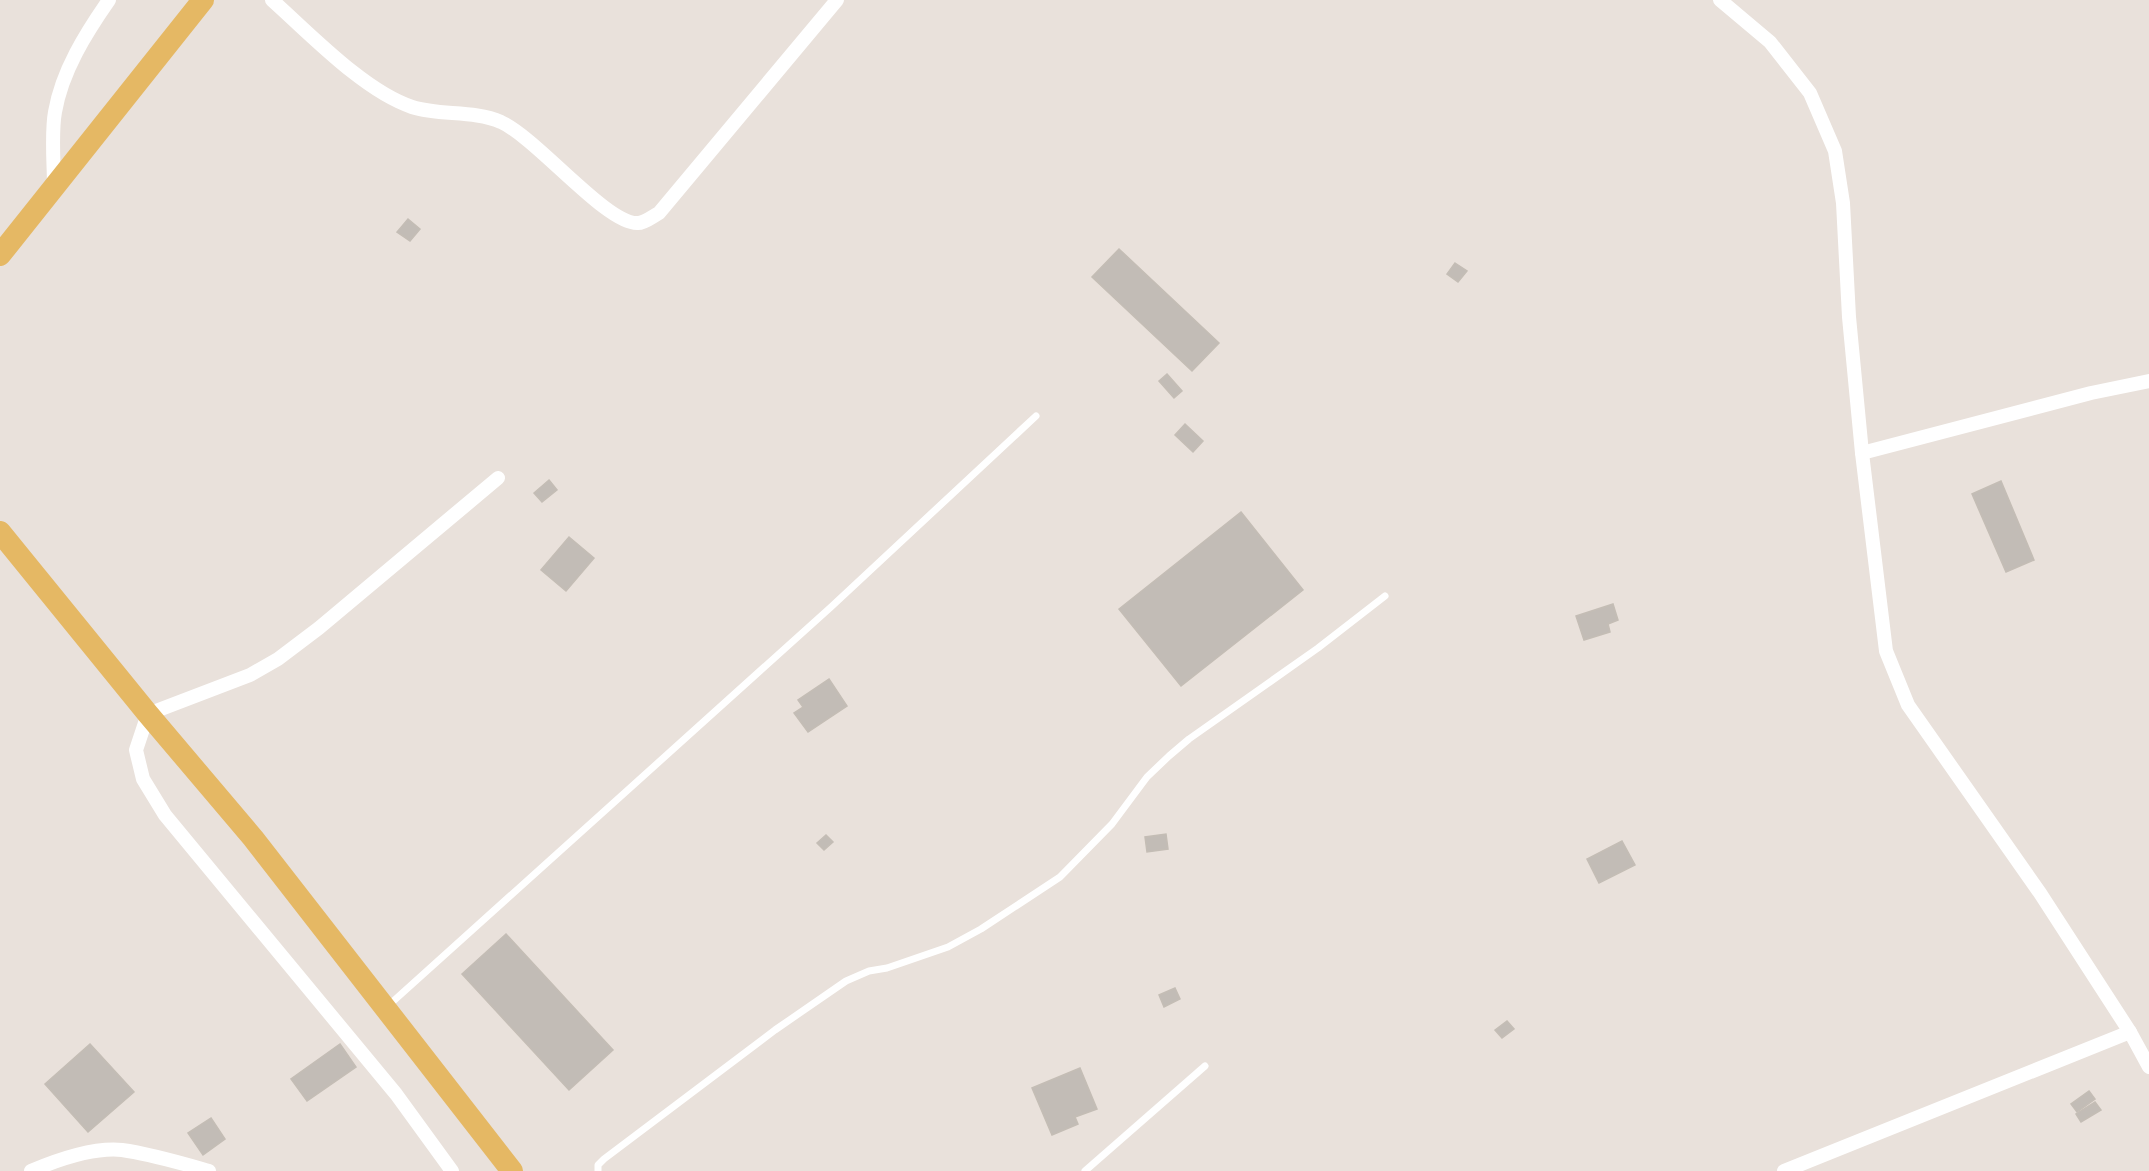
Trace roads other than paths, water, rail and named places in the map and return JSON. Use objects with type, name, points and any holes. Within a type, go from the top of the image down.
[{"type":"main road","points":[[0,255],[203,0]]},
{"type":"main road","points":[[0,523],[5,541],[253,838],[512,1171]]},
{"type":"street","points":[[54,186],[55,112],[68,71],[86,33],[109,0]]},
{"type":"street","points":[[272,0],[380,93],[413,107],[500,122],[526,137],[607,210],[623,221],[640,223],[659,213],[837,0]]},
{"type":"street","points":[[1719,0],[1770,42],[1810,93],[1835,151],[1843,203],[1849,317],[1862,453],[1886,651],[1908,705],[2040,893],[2130,1032],[2149,1067]]},
{"type":"street","points":[[1862,453],[2091,393],[2149,381]]},
{"type":"street","points":[[452,1171],[396,1094],[165,815],[142,779],[136,750],[148,714],[250,675],[278,659],[319,628],[498,478]]},
{"type":"street","points":[[1784,1171],[2130,1032]]},
{"type":"street","points":[[31,1171],[76,1154],[120,1150],[171,1160],[209,1171]]},
{"type":"lane","points":[[384,1008],[831,607],[1036,416]]},
{"type":"lane","points":[[597,1171],[598,1165],[604,1159],[775,1030],[846,981],[869,971],[887,968],[948,947],[981,929],[1060,877],[1112,825],[1147,777],[1169,756],[1189,739],[1318,648],[1385,596]]},
{"type":"lane","points":[[1085,1171],[1205,1066]]}]
